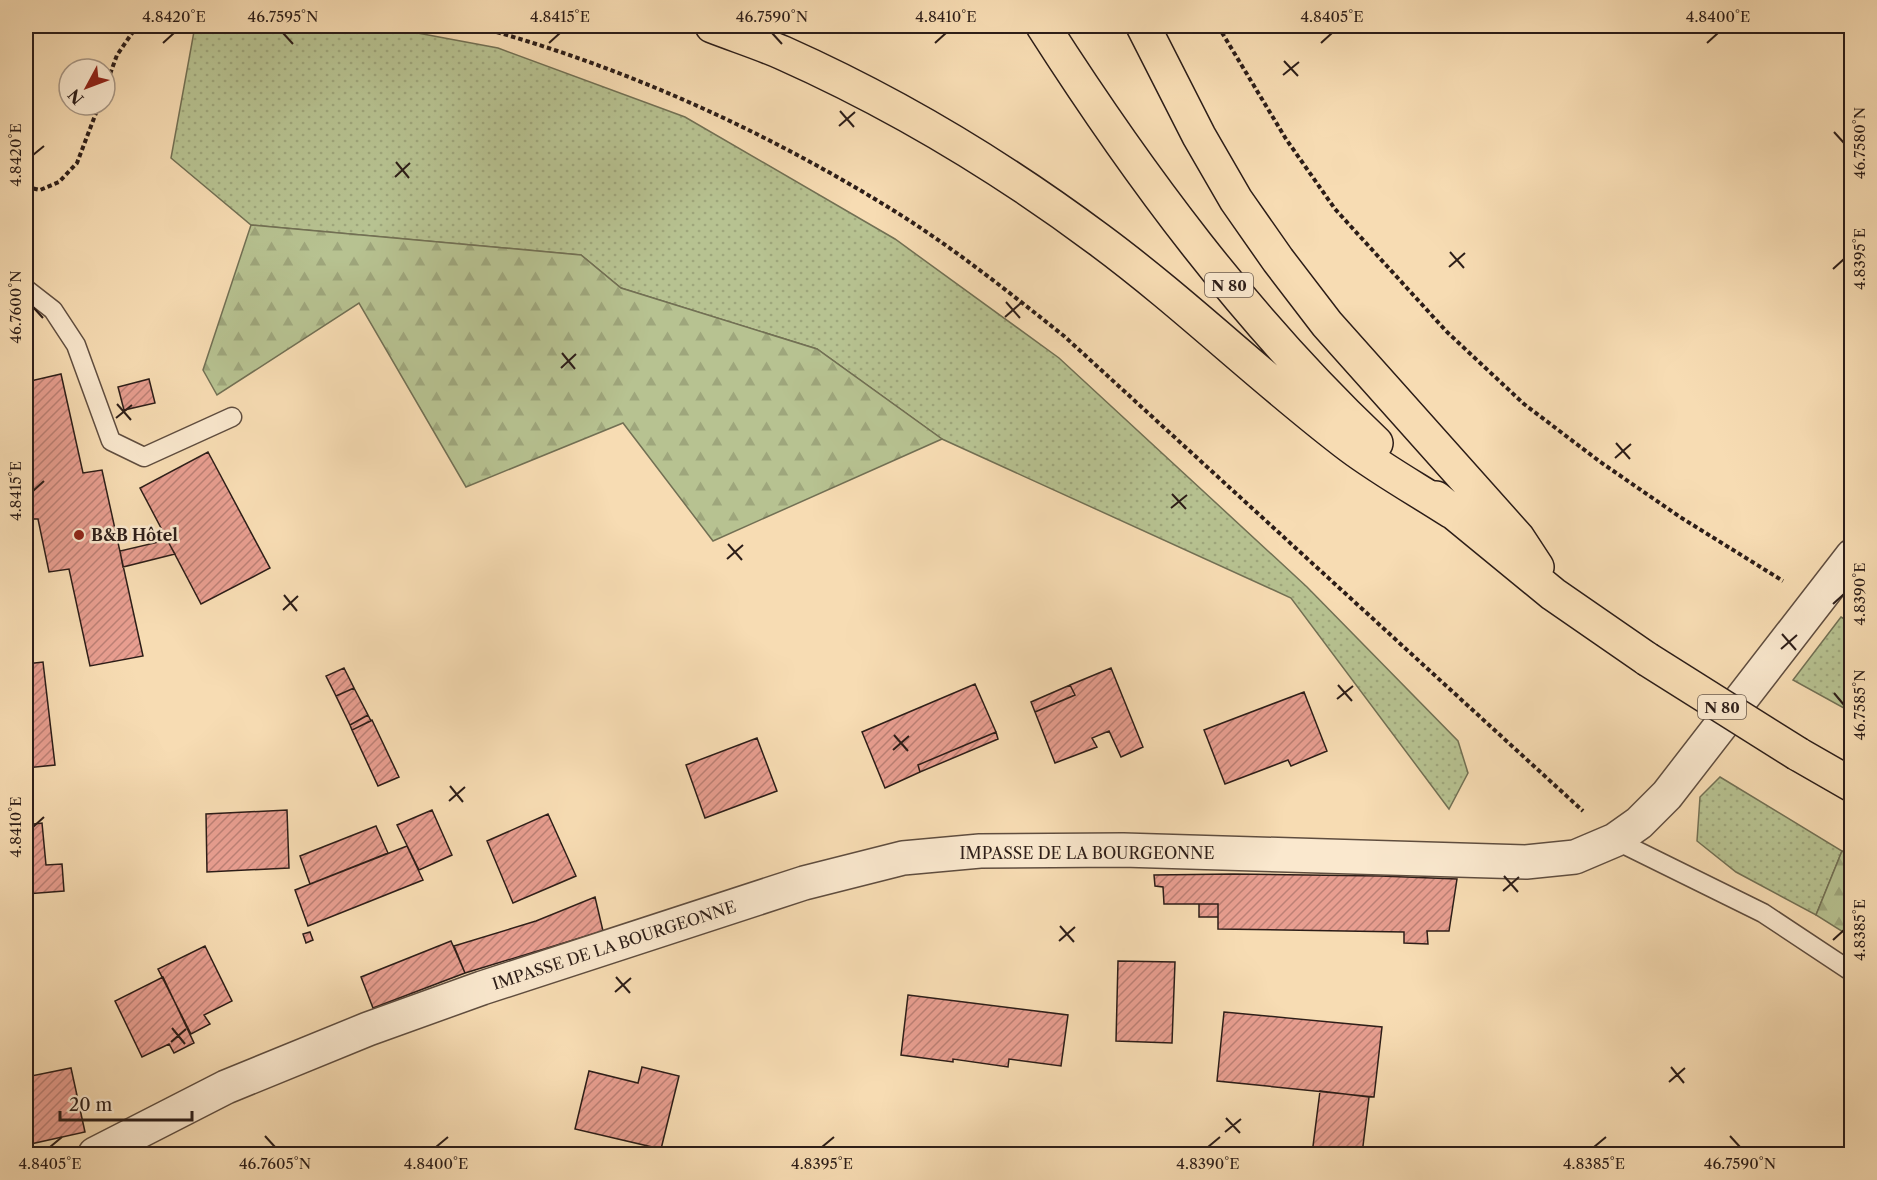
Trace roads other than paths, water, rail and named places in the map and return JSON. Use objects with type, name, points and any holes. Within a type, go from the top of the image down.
[{"type":"main road","points":[[712,26],[782,53],[892,106],[1001,171],[1098,239],[1171,296],[1284,393],[1352,447],[1452,512]]},
{"type":"main road","name":"N 80","points":[[1044,26],[1143,175],[1216,270],[1257,320],[1361,429],[1452,512],[1553,594],[1647,659],[1851,785]]},
{"type":"main road","points":[[1143,26],[1209,154],[1236,200],[1278,260],[1327,324],[1518,538],[1553,594]]},
{"type":"street","name":"IMPASSE DE LA BOURGEONNE","points":[[95,1155],[226,1086],[369,1029],[482,988],[804,883],[903,858],[980,850],[1123,850],[1526,862],[1575,858],[1615,840],[1638,823],[1667,795],[1851,556]]},
{"type":"lane","points":[[26,289],[53,310],[76,345],[111,441],[144,457],[232,417]]},
{"type":"lane","points":[[1615,840],[1763,914],[1851,972]]},
{"type":"place","name":"B&B Hôtel","points":[[79,535]]}]
